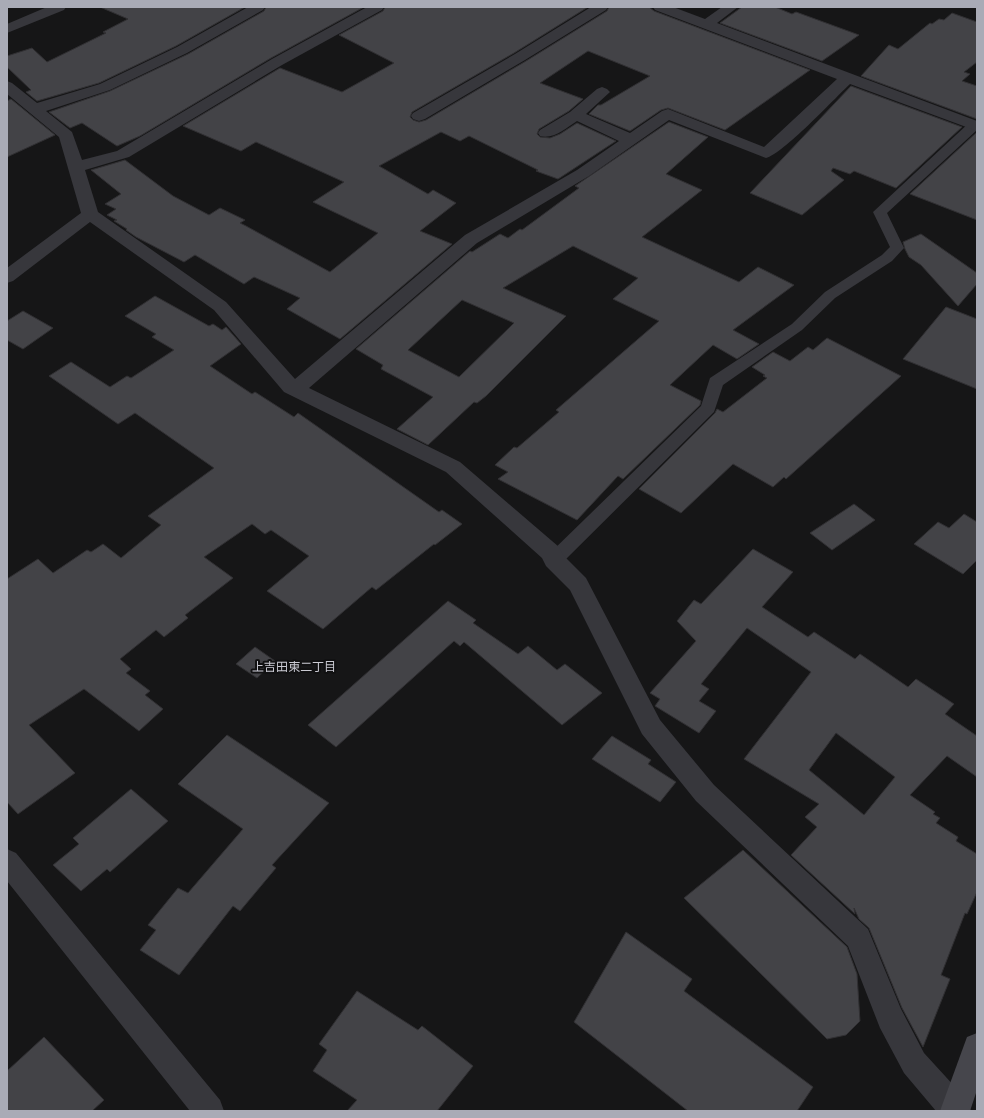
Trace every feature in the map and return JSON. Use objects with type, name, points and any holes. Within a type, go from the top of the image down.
[{"type":"street","points":[[7,30],[59,7]]},
{"type":"street","points":[[35,109],[105,86],[182,50],[258,7]]},
{"type":"street","points":[[76,168],[123,154],[278,62],[377,7]]},
{"type":"street","points":[[419,116],[520,57],[601,7]]},
{"type":"street","points":[[660,7],[976,125]]},
{"type":"street","points":[[707,24],[731,7]]},
{"type":"street","points":[[296,389],[471,239],[583,174],[668,114],[766,153],[781,141],[848,77]]},
{"type":"street","points":[[7,86],[66,135],[90,214],[220,306],[291,386],[452,467],[551,553],[554,560],[578,584],[650,727],[705,793],[858,938],[890,1018],[914,1063],[956,1111]]},
{"type":"street","points":[[546,133],[576,115],[602,92]]},
{"type":"street","points":[[576,115],[631,140]]},
{"type":"street","points":[[7,277],[90,214]]},
{"type":"street","points":[[7,861],[209,1111]]},
{"type":"street","points":[[956,1111],[977,1047]]},
{"type":"lane","points":[[554,560],[708,408],[716,382],[797,327],[830,295],[888,258],[897,248],[880,212],[976,125]]},
{"type":"building","points":[[100,7],[245,7],[176,46],[99,83],[37,101],[26,92],[31,90],[7,67],[7,56],[32,48],[47,62],[106,33],[103,32],[128,19]]},
{"type":"building","points":[[266,7],[364,7],[271,58],[140,136],[117,146],[82,123],[70,128],[49,112],[110,91],[188,54],[264,11]]},
{"type":"building","points":[[385,7],[588,7],[514,53],[412,112],[410,117],[419,122],[426,120],[526,61],[607,11],[609,7],[649,7],[654,11],[810,70],[725,130],[668,108],[661,110],[630,131],[589,114],[598,105],[601,105],[650,76],[588,51],[540,83],[583,99],[569,111],[539,129],[537,134],[540,137],[550,138],[560,134],[577,123],[616,141],[558,179],[536,171],[538,170],[469,136],[460,141],[441,132],[379,166],[428,194],[433,190],[456,203],[420,231],[452,244],[340,339],[287,309],[300,298],[254,277],[244,284],[195,255],[184,262],[136,237],[114,221],[117,220],[107,215],[116,209],[105,204],[121,194],[91,170],[125,160],[173,196],[209,215],[220,208],[245,220],[240,223],[330,272],[378,233],[313,202],[344,182],[256,142],[241,151],[183,126],[280,68],[342,92],[394,63],[339,35],[383,11]]},
{"type":"building","points":[[742,7],[775,7],[792,14],[796,12],[859,35],[822,61],[720,23]]},
{"type":"building","points":[[952,13],[977,22],[977,62],[964,72],[970,74],[962,81],[977,86],[977,119],[861,76],[889,45],[898,49],[930,23],[932,24],[939,19],[944,20]]},
{"type":"building","points":[[851,86],[962,127],[896,188],[854,171],[850,174],[833,168],[831,171],[844,180],[802,215],[750,193]]},
{"type":"building","points":[[11,99],[55,135],[7,157],[7,101]]},
{"type":"building","points":[[669,122],[708,137],[666,174],[702,190],[642,237],[739,282],[758,267],[794,285],[733,330],[759,344],[737,359],[713,345],[670,385],[701,401],[700,405],[623,479],[618,476],[577,520],[498,479],[508,472],[495,465],[514,447],[517,448],[559,412],[556,410],[659,321],[613,299],[638,278],[573,246],[503,288],[566,316],[486,396],[477,403],[474,402],[428,445],[397,429],[433,397],[381,369],[383,365],[356,349],[470,251],[472,252],[500,234],[508,238],[520,229],[522,230],[579,188],[575,186]],"holes":[[[462,300],[514,323],[459,377],[408,350]]]},
{"type":"building","points":[[977,132],[977,220],[910,194]]},
{"type":"building","points":[[921,234],[977,273],[977,284],[958,306],[921,265],[909,257],[903,242]]},
{"type":"building","points":[[155,296],[209,326],[213,324],[222,330],[226,327],[241,344],[210,366],[252,394],[255,392],[294,417],[298,413],[439,512],[442,510],[462,524],[376,590],[372,587],[323,629],[267,591],[309,556],[271,530],[265,534],[252,524],[204,557],[233,578],[185,615],[188,618],[164,637],[156,630],[120,659],[131,669],[126,673],[150,691],[145,695],[163,709],[139,731],[84,689],[29,725],[75,773],[18,814],[7,802],[7,579],[38,559],[53,573],[87,550],[91,552],[103,544],[121,558],[161,525],[148,516],[214,468],[135,413],[118,424],[49,376],[71,362],[110,387],[127,376],[131,378],[174,350],[152,337],[156,334],[125,316]]},
{"type":"building","points":[[946,307],[977,319],[977,389],[903,359]]},
{"type":"building","points":[[23,311],[53,328],[23,349],[7,340],[7,321]]},
{"type":"building","points":[[827,338],[901,376],[786,479],[784,477],[773,487],[733,464],[681,513],[639,489],[715,413],[717,409],[723,412],[767,378],[763,376],[765,375],[752,367],[773,352],[790,361],[808,347],[813,350]]},
{"type":"building","points":[[854,504],[875,520],[832,550],[810,533]]},
{"type":"building","points":[[964,514],[977,522],[977,560],[963,574],[914,544],[938,522],[949,528]]},
{"type":"building","points":[[753,549],[793,572],[762,607],[808,637],[814,632],[855,659],[860,654],[908,687],[916,679],[954,704],[945,714],[977,736],[977,777],[947,756],[910,795],[935,812],[933,814],[940,818],[936,823],[958,837],[956,841],[977,854],[977,892],[967,914],[965,913],[941,975],[950,979],[923,1047],[902,1008],[869,928],[859,919],[854,908],[855,914],[791,855],[817,827],[805,817],[819,804],[744,759],[811,672],[747,628],[701,684],[709,689],[699,701],[716,711],[699,733],[655,706],[660,699],[650,693],[696,641],[677,621],[694,600],[701,604]],"holes":[[[836,733],[895,777],[864,815],[809,770]]]},
{"type":"building","points":[[448,601],[476,620],[473,623],[518,654],[528,646],[557,670],[565,664],[602,693],[562,725],[464,642],[460,646],[454,641],[336,747],[308,725]]},
{"type":"building","points":[[255,647],[275,661],[257,678],[236,664]]},
{"type":"building","points":[[227,735],[329,803],[272,865],[276,868],[240,911],[233,906],[179,975],[140,950],[156,930],[148,925],[178,888],[188,893],[243,829],[178,784]]},
{"type":"building","points":[[612,736],[651,760],[648,764],[676,782],[660,802],[592,759]]},
{"type":"building","points":[[131,789],[168,821],[110,872],[107,869],[81,891],[53,865],[79,844],[73,838]]},
{"type":"building","points":[[743,850],[847,947],[857,974],[860,1021],[846,1035],[827,1039],[684,898]]},
{"type":"building","points":[[626,932],[692,979],[684,991],[813,1087],[797,1111],[688,1111],[574,1022]]},
{"type":"building","points":[[357,991],[418,1030],[422,1026],[473,1066],[437,1111],[347,1111],[357,1100],[313,1071],[327,1050],[319,1044]]},
{"type":"building","points":[[44,1037],[104,1100],[92,1111],[7,1111],[7,1071]]},
{"type":"district","name":"上吉田東二丁目","points":[[294,667]]}]
